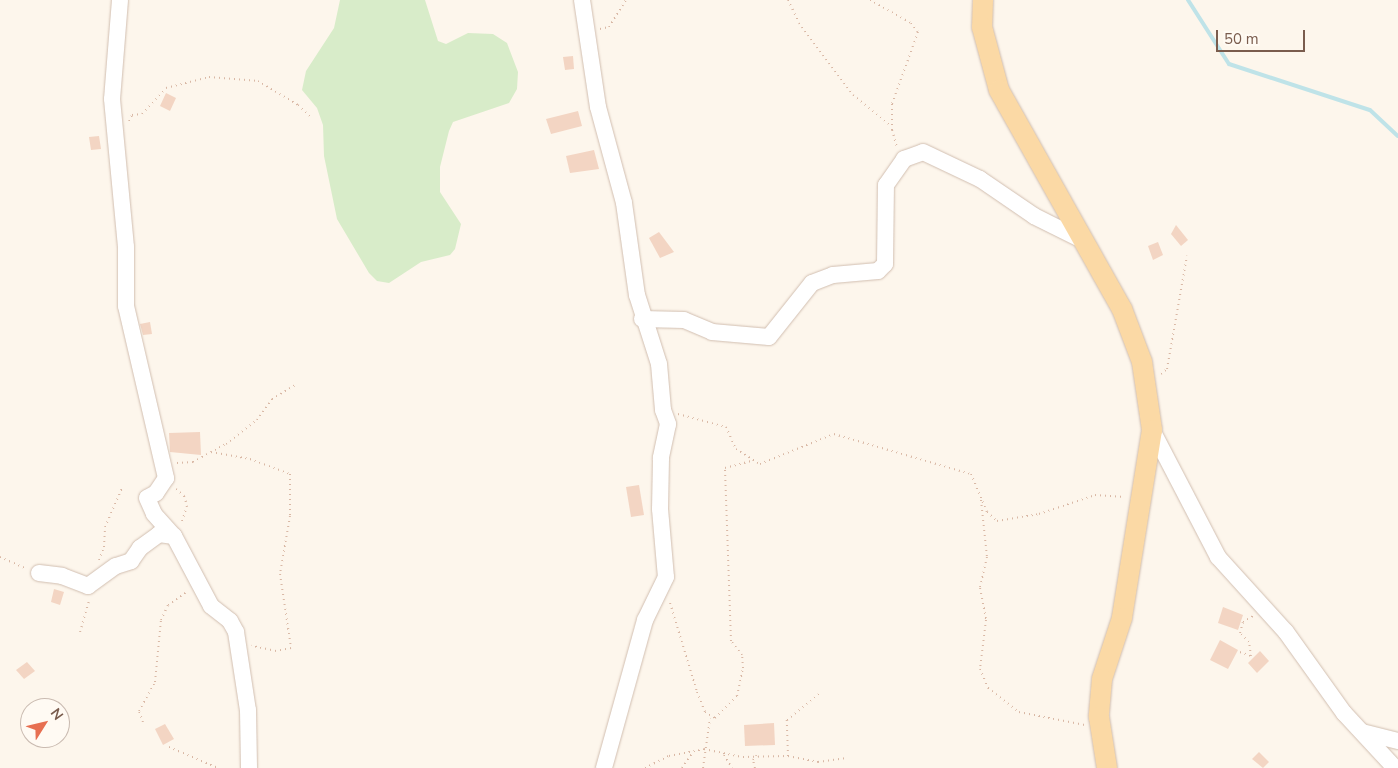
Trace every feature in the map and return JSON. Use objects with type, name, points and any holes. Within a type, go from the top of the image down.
[{"type":"main road","points":[[983,0],[982,27],[999,90],[1134,334],[1146,391],[1152,430],[1122,618],[1102,679],[1099,722],[1107,768]]},
{"type":"street","points":[[120,0],[112,99],[126,247],[126,306],[162,451],[163,474],[156,493],[147,498],[164,527],[174,536],[211,606],[230,621],[240,648],[248,710],[249,768]]},
{"type":"street","points":[[582,0],[598,107],[624,203],[642,319],[659,364],[663,410],[668,424],[662,458],[660,509],[667,569],[664,585],[645,620],[604,768]]},
{"type":"street","points":[[642,319],[684,320],[712,332],[769,337],[812,283],[832,275],[878,271],[885,264],[886,185],[903,161],[923,152],[932,155],[1082,240]]},
{"type":"street","points":[[1152,430],[1218,557],[1263,609],[1286,632],[1362,732],[1395,768]]},
{"type":"street","points":[[39,573],[62,576],[88,586],[135,558],[140,548],[159,534],[174,536]]},
{"type":"street","points":[[1362,732],[1398,741]]},
{"type":"path","points":[[588,36],[609,27],[626,0]]},
{"type":"path","points":[[788,0],[799,23],[853,95],[892,126]]},
{"type":"path","points":[[870,0],[911,23],[918,32],[899,80],[892,126],[903,161]]},
{"type":"path","points":[[114,133],[126,129],[132,115],[142,114],[158,93],[176,83],[210,77],[258,81],[298,105],[312,118]]},
{"type":"path","points":[[1146,391],[1167,369],[1187,256]]},
{"type":"path","points":[[174,536],[187,506],[184,496],[163,474],[211,452],[257,420],[272,399],[295,385]]},
{"type":"path","points":[[663,410],[726,427],[736,449],[751,461],[764,465],[839,435],[970,474],[990,516],[1001,521],[1038,514],[1096,495],[1142,494]]},
{"type":"path","points":[[211,452],[226,452],[279,469],[290,474],[292,486],[280,574],[291,648],[276,651],[255,645],[240,648]]},
{"type":"path","points":[[710,718],[734,702],[742,680],[742,655],[731,641],[725,468],[751,461]]},
{"type":"path","points":[[981,498],[987,557],[980,588],[986,620],[980,670],[988,688],[1019,712],[1060,717],[1081,726],[1099,722]]},
{"type":"path","points":[[0,557],[39,573]]},
{"type":"path","points":[[143,722],[139,711],[155,682],[160,620],[168,605],[188,592],[194,575]]},
{"type":"path","points":[[664,585],[673,625],[710,718],[704,749],[703,768]]},
{"type":"path","points":[[1240,652],[1251,656],[1249,642],[1240,633],[1243,622],[1263,609]]},
{"type":"path","points":[[788,756],[787,720],[820,693]]},
{"type":"path","points":[[169,747],[218,768]]},
{"type":"path","points":[[645,768],[669,756],[704,749],[724,755],[788,756],[818,762],[845,758]]},
{"type":"path","points":[[682,768],[693,752]]},
{"type":"path","points":[[724,755],[732,768]]},
{"type":"path","points":[[755,768],[753,760],[757,755]]},
{"type":"green space","points":[[340,0],[425,0],[438,41],[446,44],[468,33],[493,34],[507,43],[518,72],[517,89],[509,103],[453,122],[449,131],[440,167],[440,192],[461,224],[455,249],[450,255],[421,262],[389,283],[377,281],[369,273],[337,219],[324,156],[323,125],[317,108],[302,90],[306,71],[334,28]]},
{"type":"building","points":[[573,56],[574,69],[565,70],[563,57]]},
{"type":"building","points":[[166,93],[176,98],[170,111],[160,106]]},
{"type":"building","points":[[578,111],[582,126],[551,134],[546,119]]},
{"type":"building","points":[[99,136],[101,149],[91,150],[89,137]]},
{"type":"building","points":[[594,150],[599,169],[570,173],[566,156]]},
{"type":"building","points":[[1176,225],[1188,240],[1181,246],[1171,234]]},
{"type":"building","points":[[659,232],[674,252],[660,258],[649,238]]},
{"type":"building","points":[[1158,242],[1163,255],[1153,260],[1148,246]]},
{"type":"building","points":[[150,322],[152,334],[143,335],[140,324]]},
{"type":"building","points":[[200,432],[201,455],[170,452],[169,433]]},
{"type":"building","points":[[639,485],[644,515],[631,517],[626,487]]},
{"type":"building","points":[[54,589],[64,592],[60,605],[51,602]]},
{"type":"building","points":[[1223,607],[1243,615],[1238,630],[1218,623]]},
{"type":"building","points":[[1220,640],[1238,650],[1228,669],[1210,660]]},
{"type":"building","points":[[1260,651],[1269,661],[1257,673],[1248,663]]},
{"type":"building","points":[[27,662],[35,671],[24,679],[16,670]]},
{"type":"building","points":[[774,723],[775,745],[745,746],[744,725]]},
{"type":"building","points":[[165,724],[174,739],[163,745],[155,729]]},
{"type":"building","points":[[1259,752],[1269,762],[1263,768],[1252,759]]},
{"type":"waterway","points":[[1188,0],[1229,64],[1370,110],[1398,136]]}]
